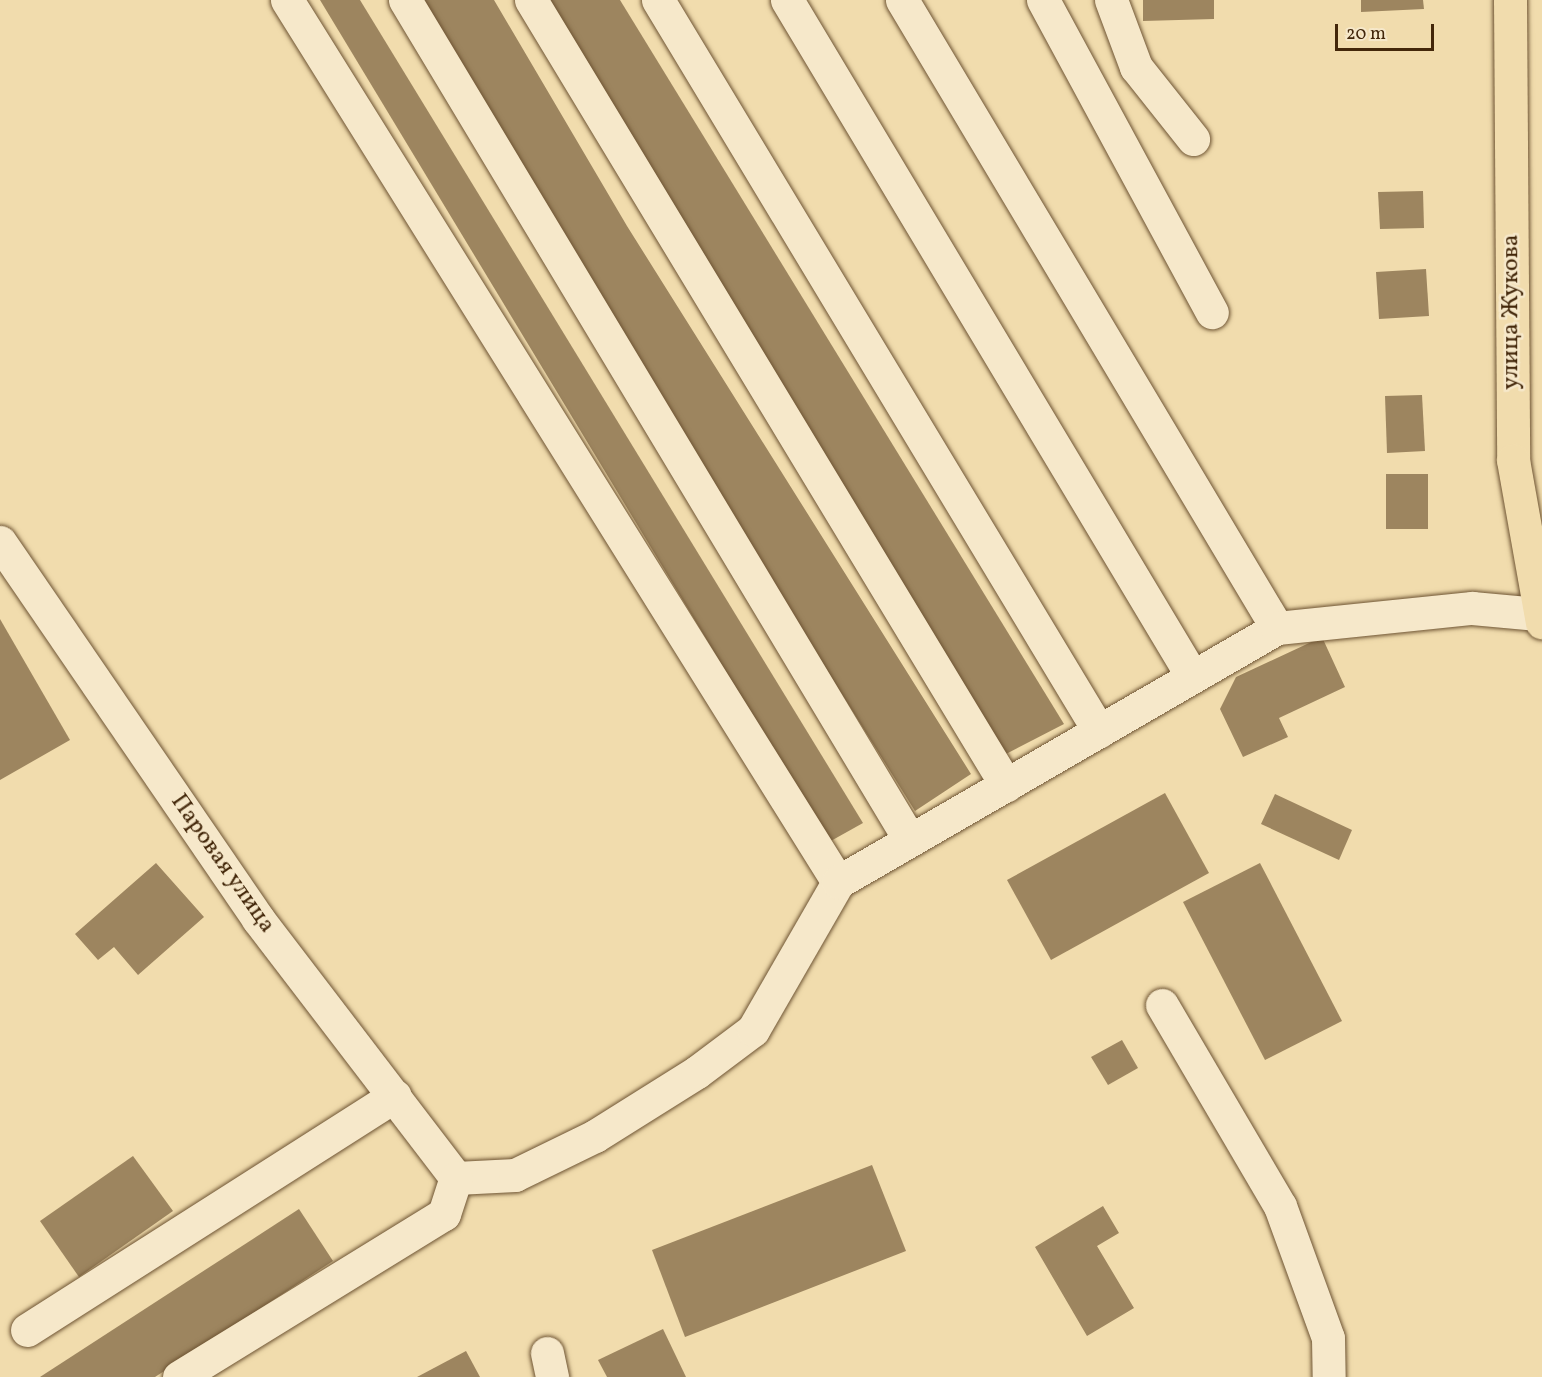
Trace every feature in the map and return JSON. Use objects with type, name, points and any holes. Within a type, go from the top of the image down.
[{"type":"main road","name":"улица Жукова","points":[[1510,0],[1513,460],[1540,618]]},
{"type":"street","points":[[288,0],[838,882]]},
{"type":"street","points":[[405,0],[910,840]]},
{"type":"street","points":[[531,0],[1006,785]]},
{"type":"street","points":[[658,0],[1099,731]]},
{"type":"street","points":[[787,0],[1192,676]]},
{"type":"street","points":[[902,0],[1277,628]]},
{"type":"street","points":[[1043,0],[1212,312]]},
{"type":"street","points":[[1111,0],[1136,68],[1193,139]]},
{"type":"street","name":"Паровая улица","points":[[0,542],[258,919],[456,1178]]},
{"type":"street","points":[[179,1377],[444,1214],[456,1178],[515,1174],[585,1141],[696,1072],[753,1030],[838,882],[1277,628],[1472,608],[1540,618]]},
{"type":"street","points":[[1162,1005],[1280,1206],[1328,1338],[1329,1377]]},
{"type":"street","points":[[27,1330],[395,1096]]},
{"type":"building","points":[[320,0],[360,0],[863,823],[829,842]]},
{"type":"building","points":[[421,0],[494,0],[627,226],[971,774],[915,811],[675,427]]},
{"type":"building","points":[[550,0],[620,0],[1064,724],[1006,754]]},
{"type":"building","points":[[1143,0],[1214,0],[1214,19],[1143,21]]},
{"type":"building","points":[[1361,0],[1423,0],[1424,9],[1361,12]]},
{"type":"building","points":[[1423,191],[1424,228],[1380,229],[1378,192]]},
{"type":"building","points":[[1426,269],[1429,316],[1379,319],[1376,272]]},
{"type":"building","points":[[1422,395],[1425,451],[1387,453],[1385,396]]},
{"type":"building","points":[[1386,474],[1428,474],[1428,529],[1386,529]]},
{"type":"building","points":[[0,619],[70,740],[0,780]]},
{"type":"building","points":[[1322,637],[1345,687],[1279,718],[1288,737],[1243,757],[1220,709],[1236,677]]},
{"type":"building","points":[[1165,793],[1209,873],[1051,960],[1007,880]]},
{"type":"building","points":[[1275,794],[1352,830],[1339,860],[1261,824]]},
{"type":"building","points":[[156,863],[204,917],[138,975],[114,947],[98,960],[75,934]]},
{"type":"building","points":[[1260,863],[1342,1021],[1265,1060],[1183,902]]},
{"type":"building","points":[[1122,1040],[1138,1068],[1108,1085],[1091,1057]]},
{"type":"building","points":[[133,1156],[173,1211],[79,1277],[40,1221]]},
{"type":"building","points":[[872,1165],[906,1251],[685,1337],[652,1250]]},
{"type":"building","points":[[1103,1206],[1119,1233],[1097,1246],[1134,1308],[1087,1336],[1035,1247]]},
{"type":"building","points":[[299,1209],[333,1261],[155,1377],[40,1377]]},
{"type":"building","points":[[663,1329],[686,1377],[607,1377],[598,1360]]},
{"type":"building","points":[[466,1351],[480,1377],[417,1377]]}]
